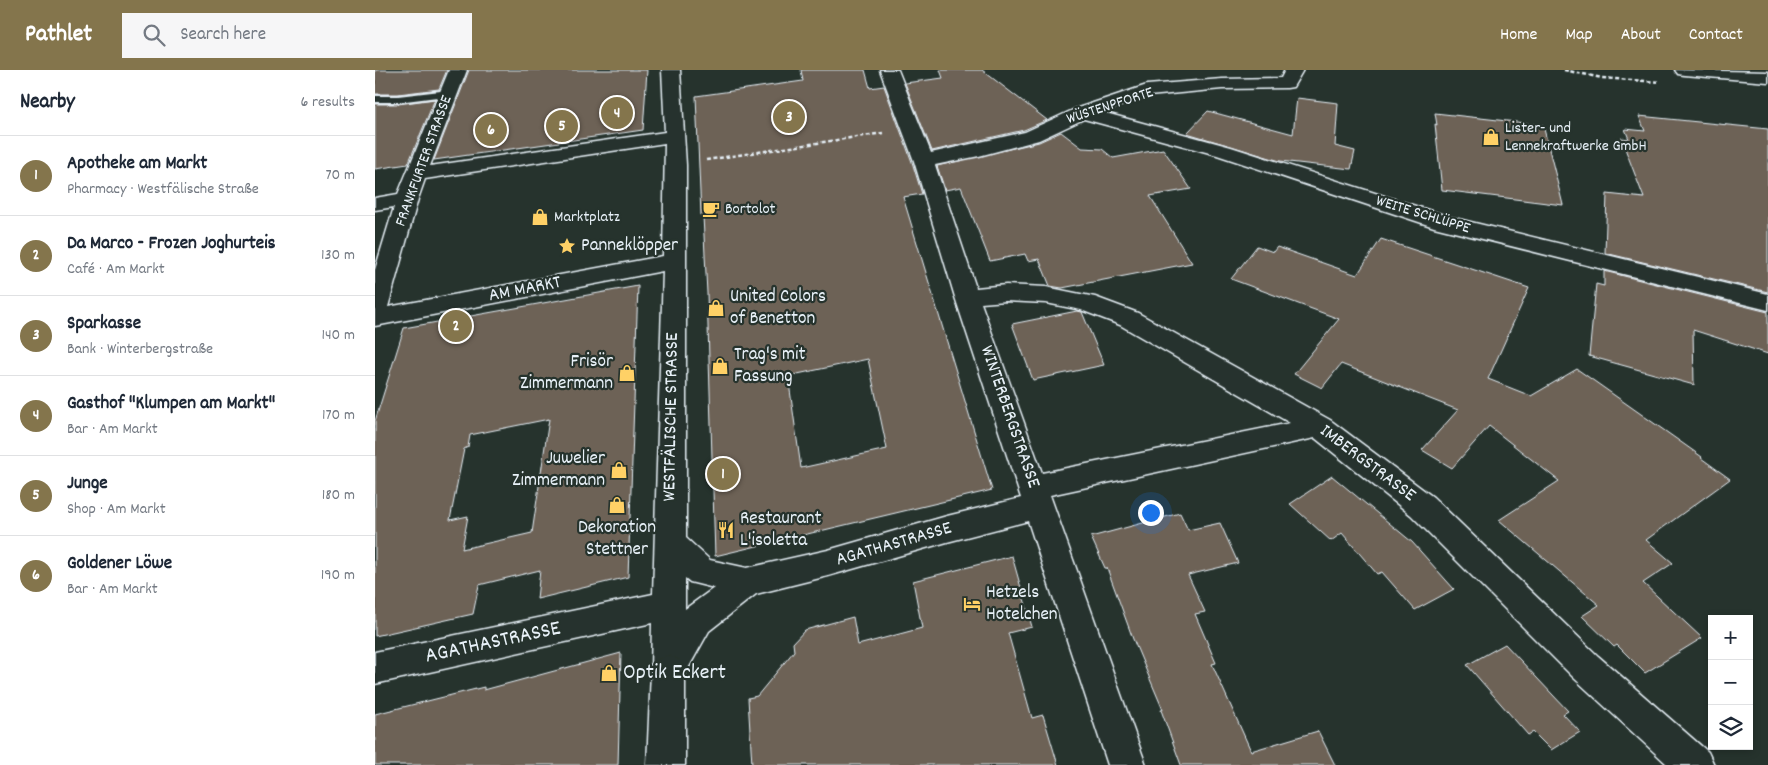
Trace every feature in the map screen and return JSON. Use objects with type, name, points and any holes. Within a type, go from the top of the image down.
[{"type":"street","name":"FRANKFURTER STRASSE","points":[[375,311],[407,199],[458,70]]},
{"type":"street","name":"WESTFÄLISCHE STRASSE","points":[[666,765],[676,165],[671,70]]},
{"type":"street","name":"WINTERBERGSTRASSE","points":[[889,70],[924,161],[967,297],[1127,765]]},
{"type":"street","name":"WÜSTENPFORTE","points":[[924,161],[979,150],[1032,136],[1082,112],[1147,91],[1221,84],[1287,83],[1294,70]]},
{"type":"street","points":[[1684,70],[1768,77]]},
{"type":"street","name":"WEITE SCHLÜPPE","points":[[1082,112],[1224,151],[1443,222],[1768,302]]},
{"type":"street","points":[[418,174],[673,136]]},
{"type":"street","points":[[375,204],[407,199]]},
{"type":"street","name":"AM MARKT","points":[[375,318],[675,261]]},
{"type":"street","name":"IMBERGSTRASSE","points":[[967,297],[1006,293],[1046,295],[1086,303],[1129,319],[1320,427],[1422,506],[1586,667],[1695,765]]},
{"type":"street","name":"AGATHASTRASSE","points":[[668,671],[697,620],[747,582],[828,564],[947,529],[1036,496],[1320,427]]},
{"type":"street","name":"AGATHASTRASSE","points":[[670,543],[701,572],[747,582]]},
{"type":"street","name":"AGATHASTRASSE","points":[[375,668],[669,605]]},
{"type":"lane","points":[[375,100],[449,93]]},
{"type":"path","points":[[1564,70],[1602,78],[1661,82]]},
{"type":"path","points":[[676,165],[910,128]]},
{"type":"building","points":[[375,70],[447,70],[439,89],[398,94],[375,94]]},
{"type":"building","points":[[469,70],[647,70],[643,130],[434,160]]},
{"type":"building","points":[[801,70],[865,70],[870,88],[884,86],[922,194],[903,197],[992,490],[715,556],[707,293],[703,216],[701,216],[696,96],[803,81]],"holes":[[[868,359],[887,449],[801,468],[788,376]]]},
{"type":"building","points":[[940,70],[982,70],[1047,120],[1024,130],[932,151],[905,83],[943,78]]},
{"type":"building","points":[[1297,98],[1338,103],[1335,146],[1355,151],[1351,169],[1280,161],[1187,133],[1208,111],[1293,134]]},
{"type":"building","points":[[435,99],[408,164],[375,169],[375,104],[398,104]]},
{"type":"building","points":[[1435,113],[1543,125],[1563,205],[1442,190]]},
{"type":"building","points":[[1639,116],[1768,129],[1768,292],[1605,253],[1607,194],[1644,198],[1621,138],[1629,139],[1625,129],[1645,131]]},
{"type":"building","points":[[1061,132],[1082,148],[1102,149],[1113,158],[1163,149],[1191,189],[1150,196],[1192,263],[1062,288],[1050,286],[1039,259],[1028,261],[1025,254],[990,261],[961,187],[945,190],[937,166],[1039,142]]},
{"type":"building","points":[[1381,239],[1529,288],[1488,379],[1531,396],[1577,369],[1702,457],[1730,479],[1646,540],[1673,563],[1643,583],[1702,638],[1645,673],[1617,645],[1614,647],[1582,616],[1599,605],[1499,520],[1559,481],[1489,426],[1452,468],[1422,450],[1458,410],[1341,364],[1322,388],[1294,374],[1339,319],[1231,279],[1257,246],[1273,252],[1277,247],[1357,275]]},
{"type":"building","points":[[1604,271],[1768,312],[1768,354],[1693,330],[1694,385],[1589,356],[1596,284],[1604,286]]},
{"type":"building","points":[[638,286],[628,577],[537,599],[540,570],[479,585],[473,614],[375,636],[375,421],[404,328]],"holes":[[[549,419],[532,533],[462,549],[468,516],[450,520],[464,449],[468,447],[470,435]]]},
{"type":"building","points":[[1077,311],[1082,312],[1104,365],[1033,380],[1012,324]]},
{"type":"building","points":[[1332,476],[1412,542],[1454,589],[1415,610],[1382,572],[1377,574],[1342,533],[1331,541],[1290,504]]},
{"type":"building","points":[[1180,513],[1188,530],[1220,523],[1238,563],[1188,575],[1205,612],[1195,614],[1216,663],[1212,664],[1251,751],[1318,731],[1335,765],[1181,765],[1161,710],[1163,710],[1133,639],[1107,568],[1105,568],[1091,537]]},
{"type":"building","points":[[1012,556],[1032,627],[1008,633],[1032,718],[1043,715],[1058,765],[752,765],[748,698],[757,696],[794,651],[793,643],[805,630],[853,617],[858,645],[922,628],[913,581]]},
{"type":"building","points":[[1505,644],[1568,711],[1563,714],[1580,732],[1551,750],[1533,732],[1528,735],[1467,665]]},
{"type":"building","points":[[621,653],[618,765],[375,765],[375,714],[484,687],[484,690]]},
{"type":"place","name":"Gasthof \"Klumpen am Markt\"","points":[[617,113]]},
{"type":"place","name":"Sparkasse","points":[[789,117]]},
{"type":"place","name":"Junge","points":[[562,126]]},
{"type":"place","name":"Goldener Löwe","points":[[491,130]]},
{"type":"place","name":"Lister- und Lennekraftwerke GmbH","points":[[1491,137]]},
{"type":"place","name":"Bortolot","points":[[711,209]]},
{"type":"place","name":"Marktplatz","points":[[540,217]]},
{"type":"place","name":"Panneklöpper","points":[[567,246]]},
{"type":"place","name":"United Colors of Benetton","points":[[716,308]]},
{"type":"place","name":"Da Marco - Frozen Joghurteis","points":[[456,326]]},
{"type":"place","name":"Trag's mit Fassung","points":[[720,366]]},
{"type":"place","name":"Frisör Zimmermann","points":[[627,373]]},
{"type":"place","name":"Juwelier Zimmermann","points":[[619,470]]},
{"type":"place","name":"Apotheke am Markt","points":[[723,474]]},
{"type":"place","name":"Dekoration Stettner","points":[[617,505]]},
{"type":"place","name":"Restaurant L'isoletta","points":[[726,530]]},
{"type":"place","name":"Hetzels Hotelchen","points":[[972,604]]},
{"type":"place","name":"Optik Eckert","points":[[609,673]]}]
